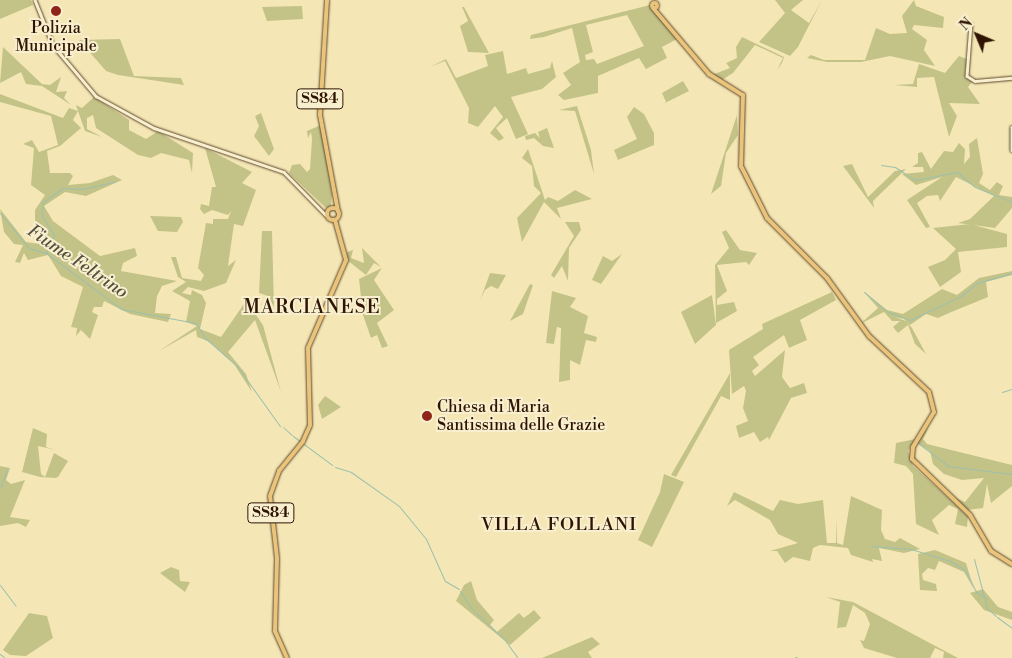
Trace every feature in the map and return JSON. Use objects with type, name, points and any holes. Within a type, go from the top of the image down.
[{"type":"main road","name":"SS84","points":[[326,0],[320,115],[338,211]]},
{"type":"main road","points":[[651,3],[713,77],[734,86],[744,97],[741,166],[771,224],[822,273],[869,336],[933,397],[932,416],[912,451],[914,463],[970,516],[991,551],[1012,564]]},
{"type":"main road","name":"SS84","points":[[287,658],[276,637],[277,558],[270,496],[287,461],[304,441],[312,408],[307,352],[345,266],[345,250],[338,228],[333,220],[326,215],[334,197]]},
{"type":"main road","points":[[330,209],[338,211],[333,220]]},
{"type":"street","points":[[35,0],[53,45],[96,96],[154,128],[284,172],[326,215]]},
{"type":"street","points":[[971,24],[968,77],[1012,78]]},
{"type":"street","points":[[1012,127],[1012,150]]},
{"type":"street","points":[[321,209],[330,209]]},
{"type":"green space","points":[[0,0],[31,0],[33,5],[0,19]]},
{"type":"green space","points":[[775,0],[803,0],[791,10],[809,23],[822,0],[798,47],[790,56],[759,42],[785,13]]},
{"type":"green space","points":[[914,0],[916,6],[944,17],[943,28],[914,25],[912,29],[927,40],[924,50],[935,66],[890,56],[861,62],[827,62],[807,58],[811,55],[824,60],[865,60],[876,28],[890,34],[907,33],[902,16]]},
{"type":"green space","points":[[650,5],[677,39],[662,47],[667,58],[646,69],[639,58],[598,76],[598,93],[564,100],[558,95],[571,85],[563,73],[580,62],[572,28],[544,37],[530,39],[531,35]],"holes":[[[627,15],[644,46],[597,64],[594,59],[586,60],[585,55],[593,52],[586,25]]]},
{"type":"green space","points":[[302,6],[303,19],[267,21],[262,7]]},
{"type":"green space","points":[[462,7],[464,7],[489,53],[468,52],[460,26],[468,21]]},
{"type":"green space","points":[[742,37],[784,57],[777,70],[783,58],[755,45],[733,73],[722,80],[712,75],[730,68],[726,63],[737,58],[736,47]]},
{"type":"green space","points":[[120,39],[134,76],[181,78],[184,85],[118,75],[106,71],[79,40]]},
{"type":"green space","points":[[3,47],[42,84],[50,85],[61,77],[56,92],[67,91],[64,98],[71,105],[42,86],[26,84],[21,72],[0,83]]},
{"type":"green space","points":[[503,51],[507,74],[526,68],[528,74],[550,68],[552,61],[556,77],[542,89],[511,97],[528,134],[516,139],[507,118],[496,128],[504,138],[499,141],[490,133],[503,117],[495,106],[478,127],[468,123],[469,108],[445,61],[430,67],[446,59],[456,78],[488,66],[485,55]]},
{"type":"green space","points":[[959,56],[967,59],[965,73],[973,81],[968,87],[980,104],[949,103],[957,116],[949,137],[934,77],[917,78],[917,87],[894,85],[913,84],[919,64],[945,73]]},
{"type":"green space","points":[[683,81],[689,91],[663,104],[666,102],[662,93]]},
{"type":"green space","points":[[0,94],[63,118],[69,108],[78,111],[73,120],[81,128],[60,146],[47,151],[50,173],[70,173],[73,176],[68,185],[90,183],[113,175],[122,180],[86,196],[65,192],[44,206],[53,221],[100,256],[135,248],[137,256],[123,263],[121,271],[177,281],[162,286],[157,296],[155,313],[171,314],[168,322],[130,314],[104,301],[102,307],[94,307],[92,312],[98,315],[90,339],[81,330],[76,336],[77,328],[71,327],[83,287],[61,276],[48,255],[28,260],[24,253],[20,263],[15,262],[23,245],[14,244],[4,232],[0,209],[26,242],[40,244],[50,239],[35,222],[35,210],[45,195],[31,185],[34,148],[23,144],[32,140],[39,152],[58,145],[51,116],[0,102]]},
{"type":"green space","points":[[94,97],[129,120],[129,130],[146,139],[158,131],[193,153],[192,173],[189,160],[161,153],[151,158],[138,155],[96,128],[93,115],[87,118],[87,129],[102,137],[85,131],[76,105],[82,108]]},
{"type":"green space","points":[[577,106],[591,150],[594,174],[575,111],[559,110]]},
{"type":"green space","points":[[634,107],[644,114],[654,133],[654,145],[618,160],[614,150],[637,139],[627,117]]},
{"type":"green space","points":[[261,113],[274,149],[269,156],[254,136],[259,126],[255,116]]},
{"type":"green space","points":[[737,115],[738,135],[726,153],[721,186],[711,194]]},
{"type":"green space","points":[[321,125],[332,194],[331,206],[326,208],[289,173],[292,165],[300,164],[307,172],[310,169],[312,139],[311,132],[308,138],[307,131]]},
{"type":"green space","points":[[547,128],[554,148],[543,146],[534,138],[526,140],[525,136],[535,133],[540,138],[538,132]]},
{"type":"green space","points":[[977,138],[983,174],[979,183],[990,190],[997,182],[1003,186],[999,195],[1012,197],[1012,208],[995,228],[958,223],[970,219],[994,196],[956,177],[940,201],[938,195],[927,196],[917,203],[930,227],[926,228],[907,200],[942,177],[916,185],[902,174],[924,172],[923,167],[912,167],[918,163],[918,153],[922,152],[931,169],[944,151],[953,152],[959,143],[965,149],[964,164],[970,157],[969,144]]},
{"type":"green space","points":[[205,148],[252,172],[242,183],[256,190],[243,226],[234,224],[228,266],[236,260],[226,283],[204,291],[188,287],[182,293],[191,295],[192,290],[202,295],[206,303],[200,329],[221,337],[246,301],[263,325],[281,392],[255,320],[228,352],[246,374],[252,392],[234,364],[210,342],[197,337],[196,330],[159,351],[197,326],[186,322],[190,301],[172,291],[186,282],[178,277],[171,257],[176,257],[182,278],[201,281],[204,275],[198,268],[206,223],[213,224],[213,219],[228,219],[231,211],[228,215],[212,210],[204,214],[200,209],[201,204],[209,206],[212,187],[216,187]]},
{"type":"green space","points":[[528,149],[545,200],[548,197],[558,201],[575,190],[592,199],[557,208],[561,219],[544,202],[522,242],[517,218],[541,193],[534,186],[532,166],[522,158]]},
{"type":"green space","points":[[852,164],[868,197],[895,171],[906,169],[873,201],[874,208],[843,166]]},
{"type":"green space","points":[[150,216],[181,217],[183,222],[177,232],[158,231]]},
{"type":"green space","points":[[565,222],[579,222],[581,230],[569,248],[568,281],[562,266],[554,278],[551,275],[574,236]]},
{"type":"green space","points":[[970,224],[1007,234],[1007,247],[958,252],[961,272],[940,287],[928,267],[945,260],[956,249],[933,228]]},
{"type":"green space","points":[[726,230],[740,250],[757,253],[749,265],[746,262],[717,265],[727,291],[717,299],[717,305],[734,302],[737,311],[716,323],[715,265],[729,248],[722,232]]},
{"type":"green space","points":[[262,231],[272,231],[274,307],[268,296],[259,293]]},
{"type":"green space","points":[[362,248],[381,267],[374,263],[366,275],[347,260],[347,252],[353,250],[351,258],[364,263]]},
{"type":"green space","points":[[622,254],[601,284],[592,280],[603,256],[612,261]]},
{"type":"green space","points":[[382,268],[374,280],[394,310],[377,323],[388,346],[382,348],[377,335],[371,338],[363,315],[359,279]]},
{"type":"green space","points":[[1012,271],[1012,275],[986,282],[988,297],[938,318],[926,314],[910,325],[906,321],[912,328],[926,354],[915,344],[908,325],[898,333],[893,327],[900,321],[892,321],[884,312],[860,324],[878,308],[864,292],[887,310],[903,314],[942,289],[957,295],[979,278]]},
{"type":"green space","points":[[490,273],[506,275],[498,289],[491,286],[485,290],[480,301]]},
{"type":"green space","points":[[530,284],[533,285],[523,314],[510,321]]},
{"type":"green space","points":[[552,291],[576,298],[570,307],[588,316],[584,333],[597,337],[596,342],[586,340],[580,365],[570,360],[570,380],[559,382],[561,328],[557,327],[554,344],[546,343]]},
{"type":"green space","points":[[832,292],[836,300],[800,320],[807,340],[789,348],[784,335],[753,357],[759,365],[752,371],[755,376],[785,350],[782,377],[790,388],[804,383],[807,393],[791,398],[769,440],[768,437],[760,442],[754,432],[739,438],[736,426],[748,421],[743,408],[746,391],[744,386],[732,394],[729,350],[763,329],[762,324]]},
{"type":"green space","points":[[712,295],[716,325],[695,344],[681,312]]},
{"type":"green space","points":[[730,373],[730,400],[721,396],[676,477],[671,475]]},
{"type":"green space","points":[[325,396],[341,407],[322,419],[318,405]]},
{"type":"green space","points":[[929,427],[923,439],[927,444],[1012,465],[1012,486],[991,503],[987,484],[983,508],[967,510],[951,496],[965,502],[984,478],[962,480],[944,474],[933,464],[930,451],[917,443]]},
{"type":"green space","points":[[33,428],[47,434],[46,447],[56,450],[38,446],[41,474],[45,477],[54,453],[68,461],[58,477],[55,478],[40,477],[22,472]]},
{"type":"green space","points":[[915,439],[908,451],[913,466],[968,516],[967,527],[955,524],[958,509],[949,505],[932,520],[939,535],[916,524],[913,474],[906,466],[894,463],[896,443]]},
{"type":"green space","points":[[0,466],[10,468],[6,480],[11,484],[25,480],[10,517],[30,520],[26,527],[18,523],[0,526]]},
{"type":"green space","points":[[664,474],[684,482],[652,547],[638,540],[660,492]]},
{"type":"green space","points":[[734,492],[773,511],[780,500],[798,504],[823,500],[827,543],[836,543],[837,517],[837,543],[843,545],[851,496],[882,510],[881,530],[885,539],[895,542],[900,538],[920,549],[904,553],[879,548],[882,561],[872,559],[873,562],[851,555],[848,548],[820,545],[813,548],[810,561],[793,557],[785,563],[777,551],[770,551],[798,543],[778,534],[770,520],[735,500],[727,506]]},
{"type":"green space","points":[[935,550],[966,563],[974,589],[964,572],[939,561],[935,570],[928,568],[922,574],[923,580],[936,584],[937,591],[920,590],[918,554]]},
{"type":"green space","points":[[171,567],[179,570],[180,581],[190,582],[185,592],[160,573]]},
{"type":"green space","points":[[471,581],[477,600],[494,620],[490,625],[497,632],[519,613],[524,618],[534,610],[541,618],[510,645],[456,601],[464,585]]},
{"type":"green space","points":[[983,589],[998,607],[1012,612],[1012,620],[984,610],[970,593]]},
{"type":"green space","points":[[826,597],[853,602],[958,658],[943,658],[944,652],[935,648],[930,658],[897,658],[864,648],[860,640],[864,641],[870,624],[865,613],[853,605],[846,627],[837,628],[840,602]]},
{"type":"green space","points":[[29,613],[47,616],[53,638],[26,656],[10,655],[3,650]]},
{"type":"green space","points":[[592,637],[600,644],[588,652],[592,658],[542,658]]},
{"type":"waterway","points":[[881,165],[895,167],[915,180],[957,172],[975,187],[1012,202]]},
{"type":"waterway","points":[[46,253],[54,235],[42,216],[43,202],[63,188],[83,189],[114,182]]},
{"type":"waterway","name":"Fiume Feltrino","points":[[0,213],[29,248],[46,253],[121,309],[196,323],[204,337],[237,366],[280,426]]},
{"type":"waterway","points":[[864,292],[888,312],[910,320],[961,296],[977,283],[1012,273]]},
{"type":"waterway","points":[[1002,392],[1012,389]]},
{"type":"waterway","name":"Fiume Feltrino","points":[[283,427],[292,435]]},
{"type":"waterway","name":"Fiume Feltrino","points":[[293,436],[332,465]]},
{"type":"waterway","points":[[918,443],[948,466],[1012,474]]},
{"type":"waterway","name":"Fiume Feltrino","points":[[335,467],[351,472],[399,506],[426,539],[445,581],[459,589]]},
{"type":"waterway","points":[[0,488],[7,469]]},
{"type":"waterway","points":[[871,546],[911,549],[950,561],[965,570],[976,592],[986,598]]},
{"type":"waterway","points":[[974,559],[987,608],[996,616]]},
{"type":"waterway","points":[[0,585],[16,606]]},
{"type":"waterway","name":"Fiume Feltrino","points":[[460,591],[471,608],[504,639],[518,658]]},
{"type":"waterway","points":[[997,617],[1012,628]]},
{"type":"waterway","points":[[0,654],[5,658]]},
{"type":"waterway","points":[[795,657],[799,658]]},
{"type":"waterway","points":[[861,658],[878,658]]},
{"type":"place","name":"Polizia Municipale","points":[[56,11]]},
{"type":"place","name":"Chiesa di Maria Santissima delle Grazie","points":[[427,416]]},
{"type":"district","name":"MARCIANESE","points":[[312,308]]},
{"type":"district","name":"VILLA FOLLANI","points":[[559,525]]}]
